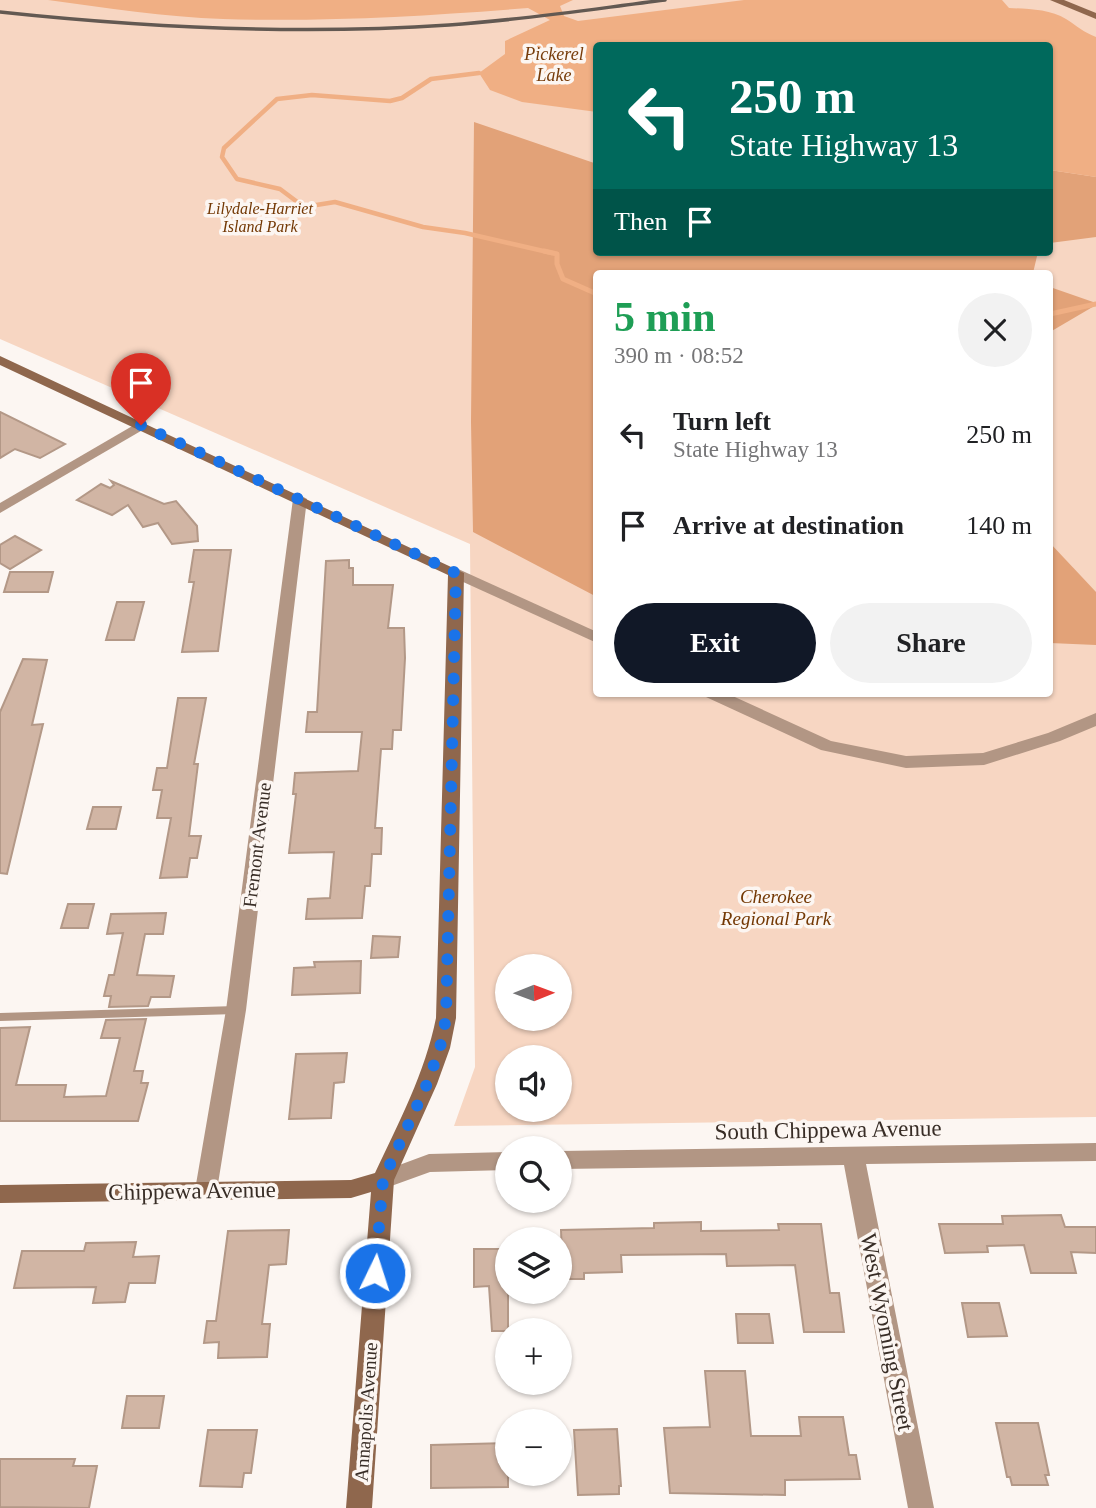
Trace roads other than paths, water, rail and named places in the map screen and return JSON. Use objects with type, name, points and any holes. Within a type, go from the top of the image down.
[{"type":"street","points":[[1055,0],[1096,16]]},
{"type":"street","points":[[0,360],[593,636]]},
{"type":"street","points":[[0,509],[141,425]]},
{"type":"street","name":"Fremont Avenue","points":[[206,1190],[236,1010],[300,499]]},
{"type":"street","name":"Annapolis Avenue","points":[[359,1508],[383,1180],[427,1084],[440,1048],[446,1018],[456,573]]},
{"type":"street","points":[[721,697],[827,746],[906,762],[984,760],[1054,737],[1096,719]]},
{"type":"street","name":"South Chippewa Avenue","points":[[572,1160],[1096,1152]]},
{"type":"street","name":"West Wyoming Street","points":[[853,1156],[920,1508]]},
{"type":"street","points":[[383,1180],[429,1163],[495,1161]]},
{"type":"street","name":"Chippewa Avenue","points":[[0,1194],[351,1188],[383,1180]]},
{"type":"lane","points":[[0,1017],[236,1010]]},
{"type":"water","name":"Pickerel Lake","points":[[48,0],[573,0],[560,6],[564,16],[578,21],[744,0],[1002,0],[1009,8],[1053,13],[1096,37],[1096,177],[1053,170],[1053,42],[593,42],[593,111],[522,102],[490,90],[479,73],[505,54],[505,41],[550,20],[528,8],[299,20],[223,19],[136,12]]},
{"type":"waterway","points":[[479,73],[431,79],[402,98],[390,101],[312,95],[277,99],[224,148],[222,157],[237,179],[280,189],[304,207],[335,202],[423,227],[465,233],[552,253]]},
{"type":"waterway","points":[[544,251],[557,254],[557,264],[563,279],[593,292]]},
{"type":"waterway","points":[[1053,313],[1096,304]]},
{"type":"railway","points":[[0,12],[168,26],[280,30],[393,28],[476,23],[665,0]]},
{"type":"park label","name":"Lilydale-Harriet Island Park","points":[[260,217]]},
{"type":"park label","name":"Cherokee Regional Park","points":[[776,907]]}]
